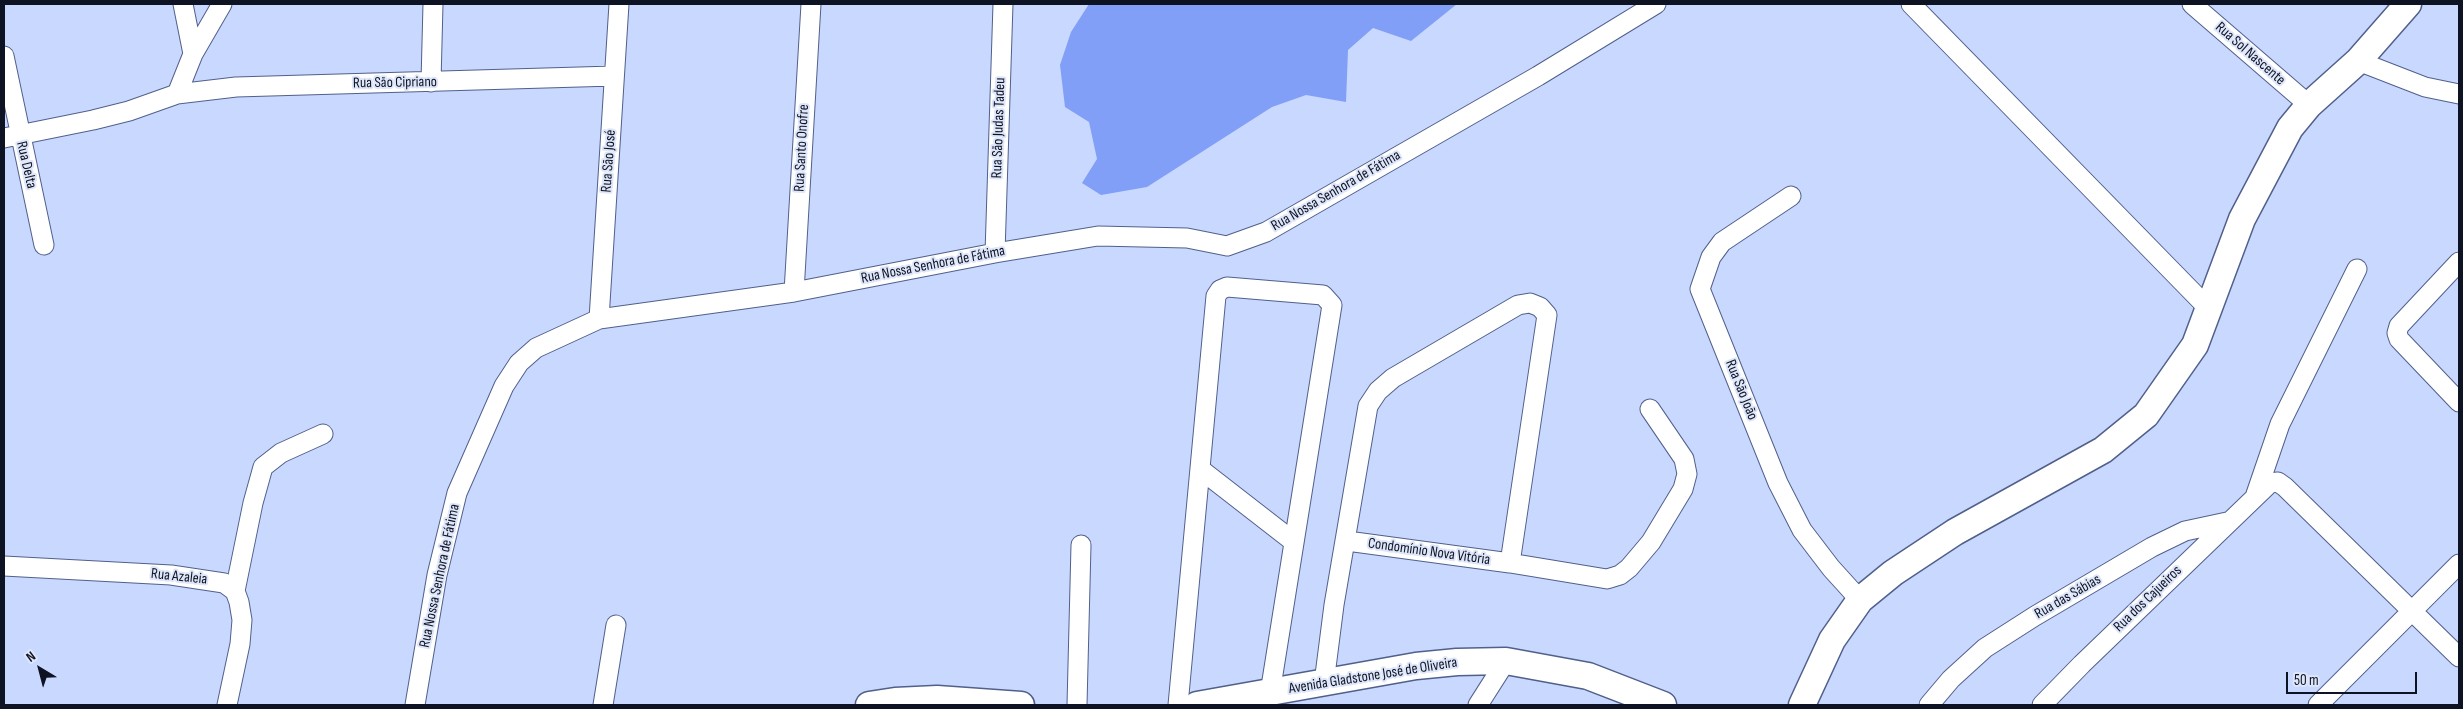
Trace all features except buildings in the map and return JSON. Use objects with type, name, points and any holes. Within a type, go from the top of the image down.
[{"type":"street","points":[[183,4],[193,54]]},
{"type":"street","points":[[177,94],[193,54],[222,4]]},
{"type":"street","points":[[431,82],[434,4]]},
{"type":"street","name":"Rua São José","points":[[599,319],[619,4]]},
{"type":"street","name":"Rua Santo Onofre","points":[[794,292],[810,4]]},
{"type":"street","name":"Rua São Judas Tadeu","points":[[995,252],[1003,4]]},
{"type":"street","name":"Rua Nossa Senhora de Fátima","points":[[415,705],[448,526],[457,493],[504,386],[519,363],[536,348],[599,319],[794,292],[995,252],[1098,236],[1187,238],[1227,246],[1266,232],[1521,86],[1656,4]]},
{"type":"street","points":[[1912,4],[2210,310]]},
{"type":"street","name":"Rua Sol Nascente","points":[[2192,4],[2309,105]]},
{"type":"street","points":[[1802,705],[1832,640],[1860,600],[1893,573],[1955,532],[2103,450],[2146,415],[2195,345],[2210,310],[2220,276],[2242,219],[2290,128],[2309,105],[2358,61],[2408,4]]},
{"type":"street","name":"Rua Delta","points":[[4,56],[12,136],[44,245]]},
{"type":"street","points":[[2358,61],[2424,87],[2459,94]]},
{"type":"street","name":"Rua São Cipriano","points":[[12,136],[102,118],[177,94],[236,87],[614,76]]},
{"type":"street","name":"Rua São João","points":[[1791,196],[1722,242],[1711,257],[1700,289],[1782,491],[1802,530],[1831,568],[1860,600]]},
{"type":"street","points":[[2459,262],[2399,326],[2397,333],[2399,339],[2459,402]]},
{"type":"street","name":"Rua dos Cajueiros","points":[[2256,494],[2280,424],[2357,269]]},
{"type":"street","points":[[1178,705],[1216,296],[1220,290],[1228,287],[1326,297],[1332,305],[1270,693]]},
{"type":"street","points":[[1324,683],[1334,605],[1347,541],[1368,406],[1378,391],[1393,378],[1518,305],[1530,304],[1540,307],[1547,315],[1510,564]]},
{"type":"street","name":"Condomínio Nova Vitória","points":[[1347,541],[1607,579],[1620,575],[1629,568],[1651,542],[1683,489],[1687,474],[1684,459],[1650,409]]},
{"type":"street","points":[[227,705],[241,628],[240,602],[235,591],[253,503],[263,467],[281,453],[322,434]]},
{"type":"street","points":[[1200,469],[1294,542]]},
{"type":"street","name":"Rua dos Cajueiros","points":[[2042,705],[2256,494],[2270,483],[2278,482],[2285,486],[2459,657]]},
{"type":"street","name":"Rua das Sábias","points":[[1929,705],[1951,678],[1985,648],[2035,616],[2152,546],[2184,531],[2227,522]]},
{"type":"street","points":[[1077,705],[1081,546]]},
{"type":"street","points":[[2318,705],[2459,564]]},
{"type":"street","name":"Rua Azaleia","points":[[4,566],[208,579],[224,583],[235,591]]},
{"type":"street","points":[[603,705],[616,625]]},
{"type":"street","points":[[1478,705],[1506,661]]},
{"type":"street","name":"Avenida Gladstone José de Oliveira","points":[[1197,705],[1424,665],[1506,661],[1588,676],[1663,705]]},
{"type":"street","points":[[869,705],[895,701],[937,699],[1021,705]]},
{"type":"shaded area","points":[[1089,4],[1457,4],[1411,41],[1373,28],[1348,50],[1346,102],[1306,95],[1272,107],[1147,187],[1101,195],[1082,183],[1097,159],[1089,122],[1065,107],[1060,65],[1071,32]]}]
